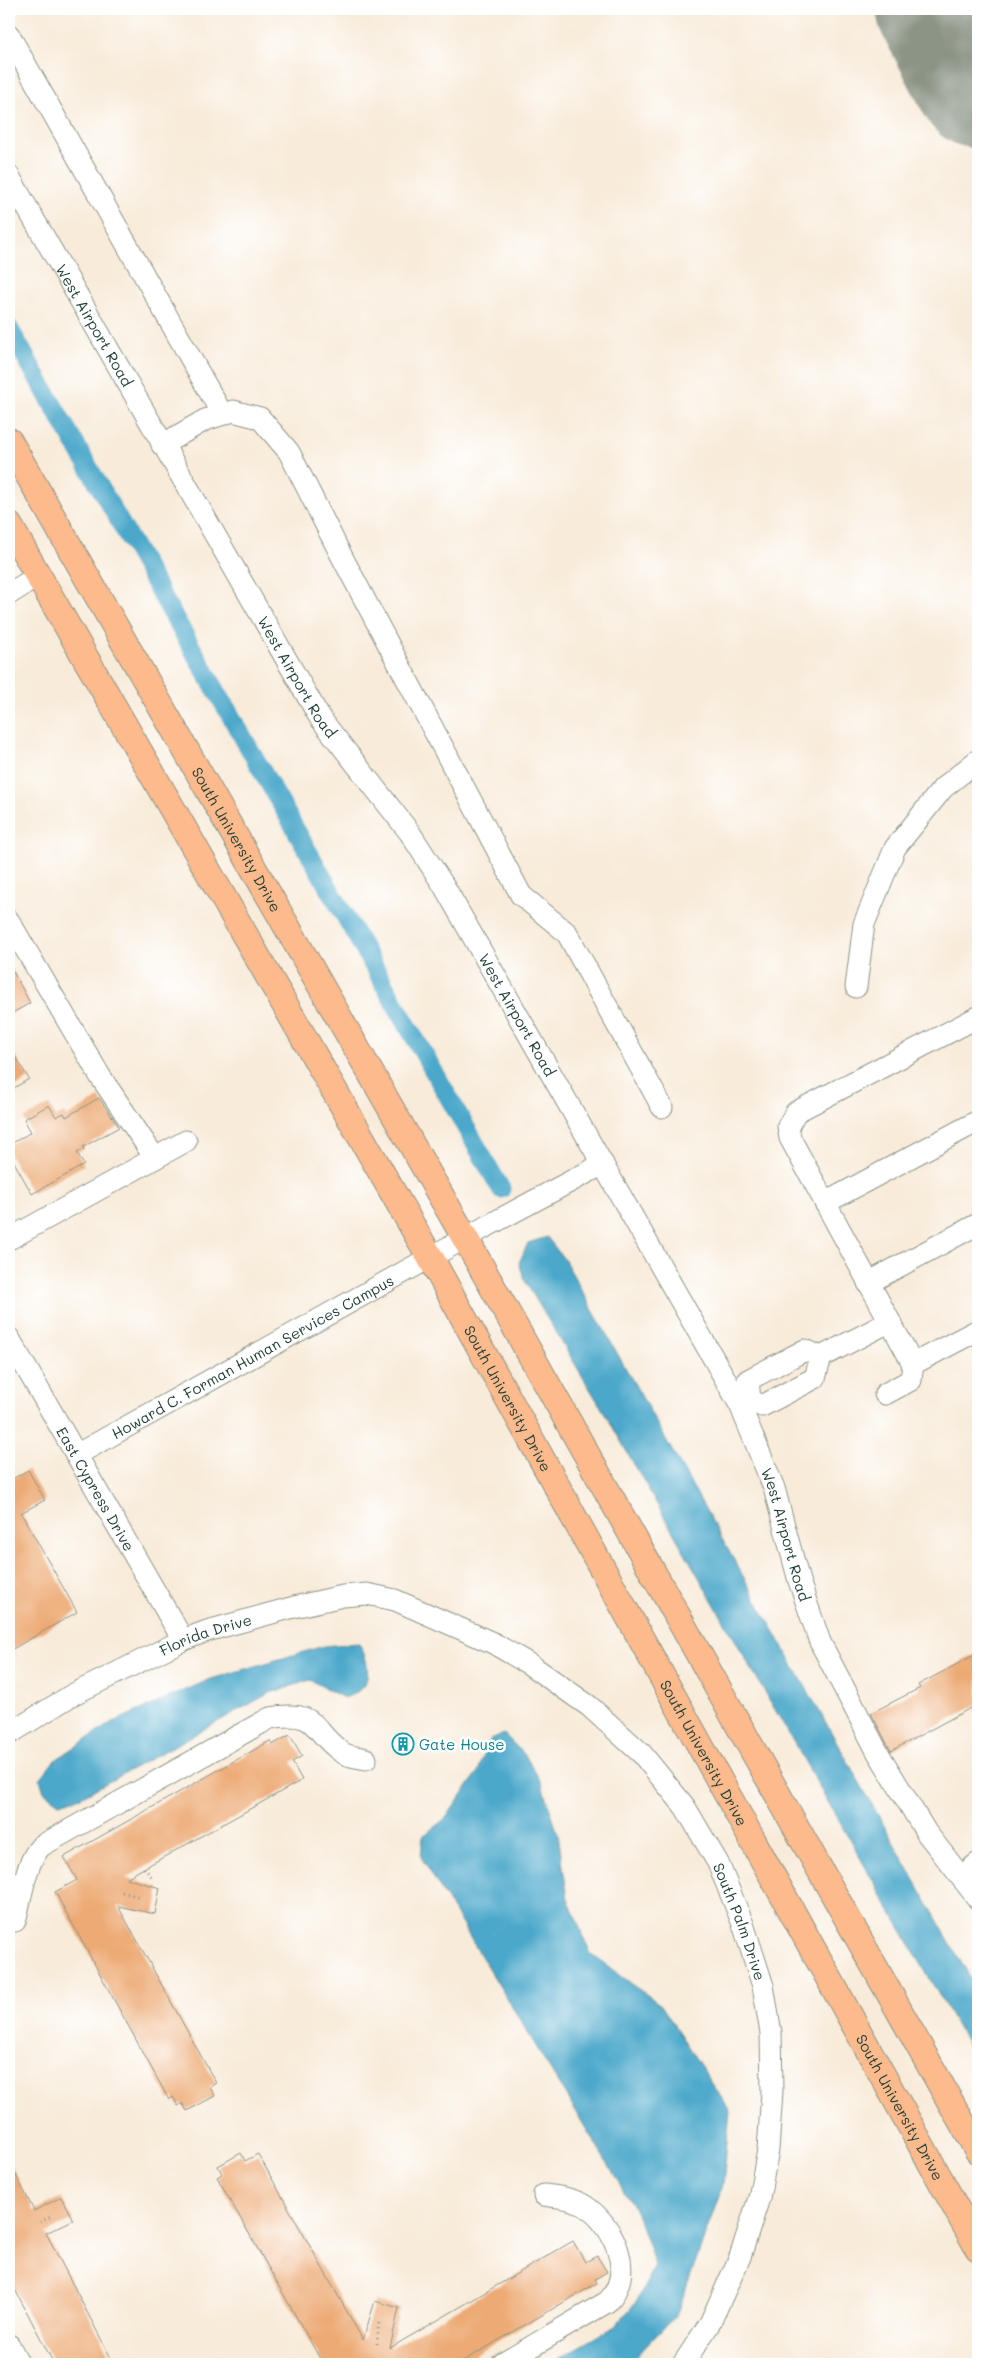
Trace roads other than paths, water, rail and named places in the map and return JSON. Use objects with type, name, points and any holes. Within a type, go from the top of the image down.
[{"type":"main road","name":"South University Drive","points":[[11,448],[465,1238],[978,2151]]},
{"type":"main road","name":"South University Drive","points":[[9,525],[430,1257],[978,2248]]},
{"type":"street","points":[[9,34],[222,414]]},
{"type":"street","name":"West Airport Road","points":[[9,176],[320,718],[410,833],[444,886],[603,1164],[745,1402],[774,1488],[799,1581],[820,1642],[877,1751],[926,1832],[978,1899]]},
{"type":"street","points":[[162,445],[205,420],[233,411],[260,418],[289,452],[521,895],[567,933],[662,1106]]},
{"type":"street","points":[[9,594],[38,576]]},
{"type":"street","points":[[856,988],[864,924],[895,848],[943,788],[978,760]]},
{"type":"street","points":[[9,921],[100,1076],[156,1158]]},
{"type":"street","points":[[885,1394],[911,1380],[913,1364],[790,1138],[788,1126],[796,1112],[978,1016]]},
{"type":"street","points":[[825,1203],[978,1121]]},
{"type":"street","points":[[9,1233],[11,1238],[186,1141]]},
{"type":"street","points":[[430,1257],[603,1164]]},
{"type":"street","points":[[868,1283],[978,1224]]},
{"type":"street","name":"Howard C. Forman Human Services Campus","points":[[76,1455],[430,1257]]},
{"type":"street","points":[[821,1357],[805,1350],[748,1380],[745,1402],[762,1406],[815,1378],[821,1357],[889,1322]]},
{"type":"street","points":[[913,1364],[978,1330]]},
{"type":"street","name":"East Cypress Drive","points":[[9,1338],[183,1640]]},
{"type":"street","name":"Florida Drive","points":[[9,1734],[72,1696],[183,1640],[244,1621],[343,1596],[367,1594],[395,1600],[418,1610]]},
{"type":"street","name":"South Palm Drive","points":[[418,1610],[493,1643],[528,1664],[589,1706],[642,1754],[685,1806],[718,1863],[743,1924],[763,1986],[770,2033],[772,2091],[768,2150],[758,2198],[740,2257],[710,2323],[683,2364]]},
{"type":"street","points":[[15,1921],[27,1875],[35,1853],[42,1846],[270,1718],[291,1714],[308,1719],[344,1754],[366,1759]]},
{"type":"street","points":[[961,1877],[978,1864]]},
{"type":"street","points":[[502,2364],[607,2302],[615,2294],[622,2272],[621,2258],[616,2244],[597,2218],[585,2206],[568,2198],[544,2195]]},
{"type":"street","points":[[9,2345],[19,2364]]},
{"type":"water","points":[[547,1237],[564,1259],[978,1992],[978,2063],[604,1412],[526,1283],[519,1263],[528,1243]]},
{"type":"water","points":[[359,1643],[366,1660],[367,1676],[361,1689],[354,1694],[344,1698],[310,1680],[270,1693],[81,1797],[59,1803],[44,1792],[40,1779],[54,1761],[111,1723],[211,1679],[324,1646]]},
{"type":"water","points":[[504,1734],[525,1755],[541,1782],[558,1834],[568,1899],[591,1954],[661,2005],[730,2111],[723,2185],[677,2314],[629,2364],[549,2364],[614,2327],[637,2301],[655,2265],[636,2211],[421,1857],[423,1836],[446,1818],[478,1772],[490,1740]]},
{"type":"waterway","points":[[9,328],[501,1189]]},
{"type":"place","name":"Gate House","points":[[403,1744]]}]
